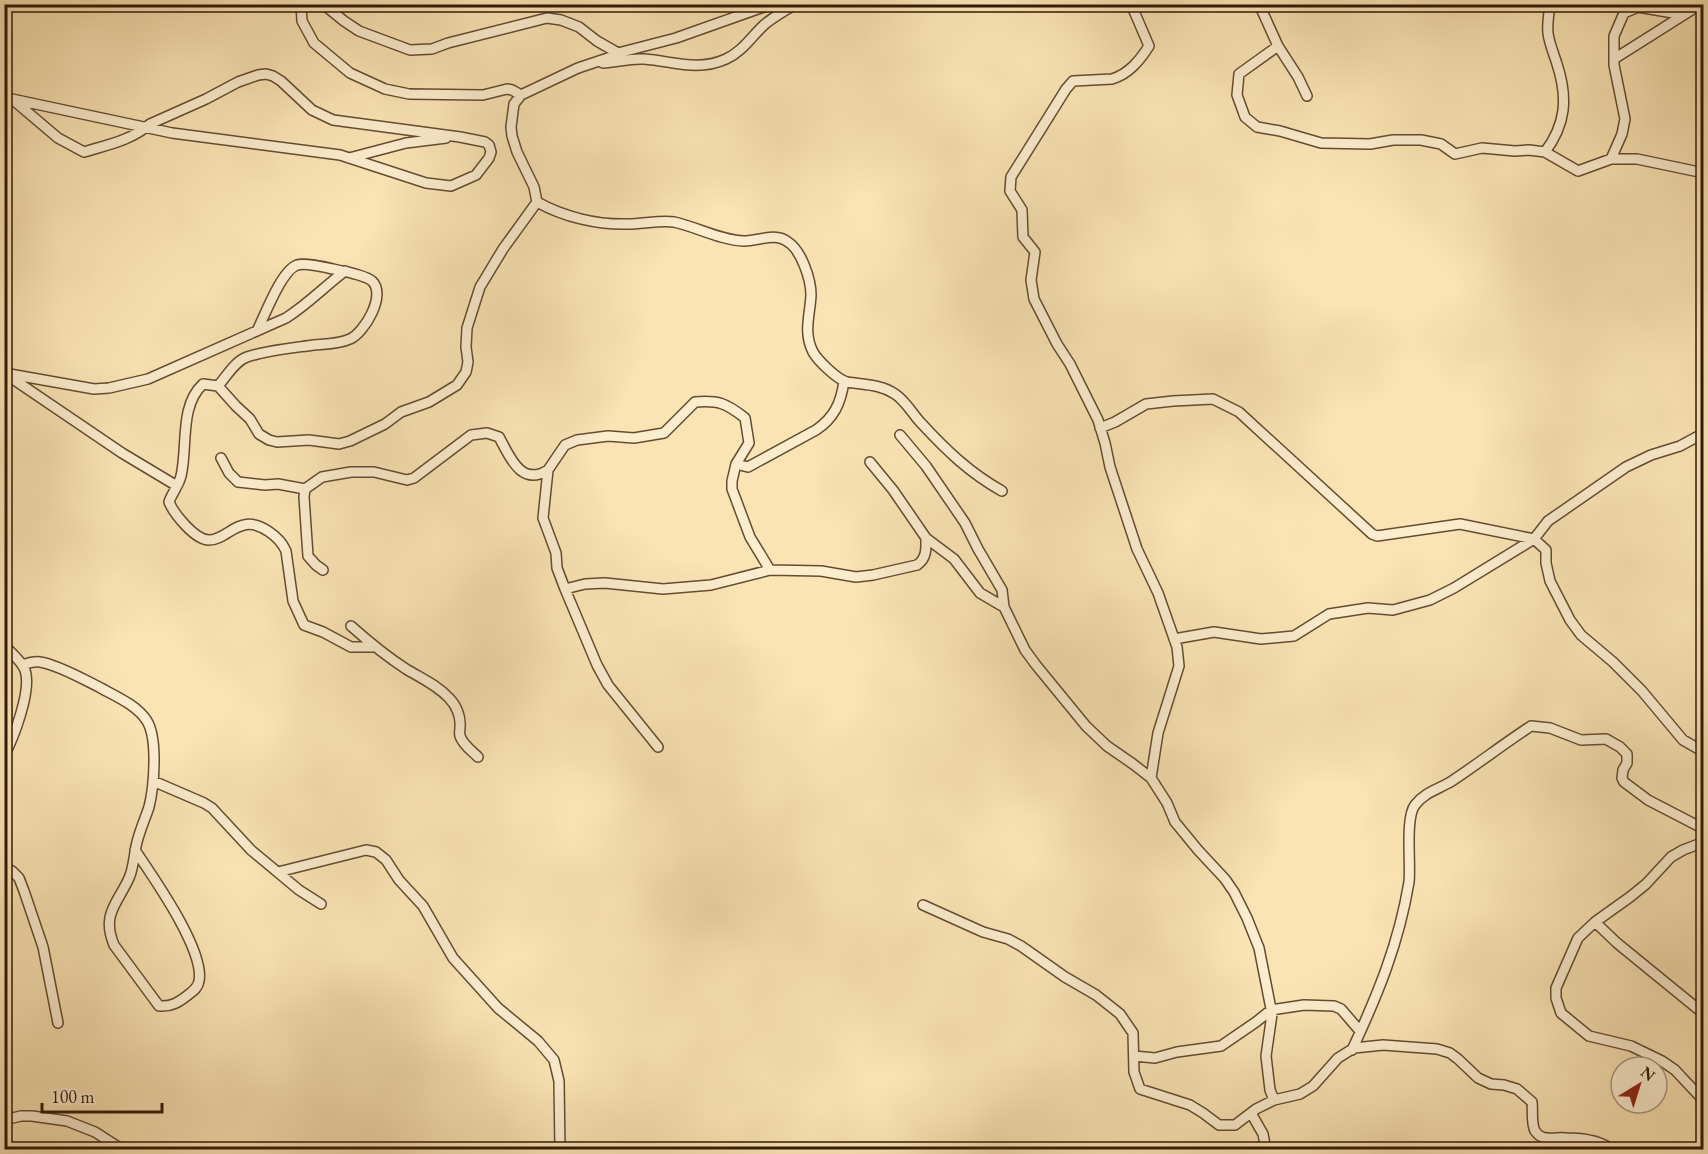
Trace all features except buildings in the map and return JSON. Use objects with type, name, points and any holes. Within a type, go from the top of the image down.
[{"type":"street","points":[[300,4],[302,21],[314,43],[350,73],[385,89],[409,94],[483,95],[512,90],[521,95]]},
{"type":"street","points":[[323,4],[359,31],[410,50],[432,49],[547,18],[561,20],[579,27],[618,53]]},
{"type":"street","points":[[374,647],[351,647],[304,625],[293,601],[284,545],[264,528],[244,524],[209,540],[201,538],[183,523],[172,508],[170,502],[181,480],[188,411],[199,388],[203,384],[218,386],[250,419],[259,434],[269,440],[277,442],[309,440],[339,444],[385,424],[401,412],[429,402],[457,385],[466,372],[467,328],[480,287],[503,249],[537,202],[534,187],[517,152],[511,127],[514,104],[521,95],[578,68],[618,53],[676,38],[772,4]]},
{"type":"street","points":[[592,64],[634,59],[696,66],[727,59],[742,48],[765,24],[795,4]]},
{"type":"street","points":[[1131,4],[1149,46],[1135,65],[1118,77],[1073,81],[1011,177],[1010,191],[1022,210],[1023,237],[1035,252],[1032,280],[1034,299],[1087,396],[1100,428],[1110,467],[1137,549],[1158,593],[1177,647],[1179,666],[1158,733],[1151,778]]},
{"type":"street","points":[[1259,4],[1278,46],[1307,96]]},
{"type":"street","points":[[1545,152],[1555,139],[1564,97],[1561,76],[1548,33],[1550,4]]},
{"type":"street","points":[[1614,59],[1701,4]]},
{"type":"street","points":[[1611,159],[1622,134],[1625,119],[1614,59],[1614,36],[1624,13],[1644,7],[1673,13],[1680,17]]},
{"type":"street","points":[[1278,46],[1239,74],[1237,96],[1245,117],[1257,127],[1321,143],[1370,144],[1393,140],[1421,141],[1441,144],[1455,154],[1482,148],[1545,152],[1578,171],[1611,159],[1637,159],[1704,173]]},
{"type":"street","points":[[8,98],[58,138],[84,152],[142,132],[146,128],[150,123],[206,99],[238,82],[266,74],[281,81],[312,110],[333,120],[485,142],[489,145],[491,152],[476,175],[451,186],[426,183],[349,158],[305,149],[172,133],[146,128],[8,98]]},
{"type":"street","points":[[349,158],[406,142],[460,137]]},
{"type":"street","points":[[537,202],[557,212],[593,221],[616,224],[671,221],[721,237],[743,241],[773,237],[787,241],[801,257],[811,298],[807,316],[807,335],[812,350],[822,364],[844,381],[871,384],[895,394],[951,454],[983,481],[1002,491]]},
{"type":"street","points":[[218,386],[245,358],[280,350],[343,342],[353,338],[359,333],[376,305],[376,287],[372,280],[345,271],[299,264],[283,278],[257,331]]},
{"type":"street","points":[[4,373],[88,388],[109,388],[148,379],[286,318],[306,305],[345,271]]},
{"type":"street","points":[[4,373],[122,453],[177,486]]},
{"type":"street","points":[[736,464],[748,467],[826,423],[842,396],[844,381]]},
{"type":"street","points":[[1100,428],[1146,404],[1173,400],[1213,399],[1239,412],[1372,534],[1377,536],[1460,524],[1534,539],[1546,550],[1550,581],[1570,620],[1581,635],[1621,669],[1683,740],[1704,752]]},
{"type":"street","points":[[221,458],[229,473],[238,482],[278,484],[305,489],[322,477],[351,472],[374,472],[407,480],[414,478],[471,435],[487,433],[499,437],[523,474],[531,476],[548,470],[565,445],[577,440],[608,436],[634,438],[664,433],[695,402],[714,401],[725,404],[745,418],[749,443],[736,464],[732,489],[750,537],[770,570]]},
{"type":"street","points":[[1174,639],[1214,632],[1261,639],[1294,636],[1329,614],[1368,608],[1393,610],[1430,600],[1534,539],[1548,520],[1626,467],[1704,433]]},
{"type":"street","points":[[900,435],[926,466],[965,523],[1002,590],[1004,607],[1035,665],[1086,726],[1107,746],[1151,778],[1167,803],[1175,822],[1234,892],[1259,948],[1272,1014],[1266,1056],[1270,1090],[1274,1100]]},
{"type":"street","points":[[870,462],[893,490],[926,538],[954,559],[980,592],[1004,607]]},
{"type":"street","points":[[548,470],[543,518],[556,553],[557,568],[565,589],[597,665],[608,685],[658,747]]},
{"type":"street","points":[[305,489],[304,511],[308,556],[323,570]]},
{"type":"street","points":[[565,589],[585,584],[663,589],[711,585],[770,570],[821,571],[856,577],[873,575],[917,565],[926,553],[926,538]]},
{"type":"street","points":[[351,626],[374,647],[433,684],[448,697],[455,705],[458,714],[461,725],[460,737],[478,757]]},
{"type":"street","points":[[4,645],[22,665],[27,678],[24,703],[4,756]]},
{"type":"street","points":[[22,665],[39,662],[92,683],[136,710],[148,723],[154,748],[153,782],[149,805],[135,850],[130,876],[111,912],[110,935],[114,945],[159,1005],[172,1006],[197,988],[199,980],[197,958],[171,903],[135,850]]},
{"type":"street","points":[[1352,1050],[1381,987],[1394,949],[1409,880],[1410,826],[1413,807],[1425,795],[1450,783],[1531,726],[1550,728],[1581,740],[1606,739],[1620,747],[1627,754],[1627,763],[1622,778],[1624,782],[1648,800],[1704,829]]},
{"type":"street","points":[[153,782],[212,808],[251,850],[321,904]]},
{"type":"street","points":[[1704,842],[1671,857],[1638,891],[1595,922],[1578,938],[1556,988],[1556,998],[1561,1013],[1589,1036],[1631,1046],[1662,1061],[1675,1070],[1704,1101]]},
{"type":"street","points":[[278,872],[366,849],[376,852],[386,860],[399,880],[423,906],[453,958],[498,1008],[538,1041],[554,1060],[559,1081],[560,1149]]},
{"type":"street","points":[[4,867],[19,878],[24,891],[43,947],[58,1023]]},
{"type":"street","points":[[923,905],[983,932],[1008,939],[1022,946],[1065,977],[1096,995],[1120,1014],[1133,1033],[1134,1072],[1140,1089],[1190,1105],[1219,1125],[1234,1125],[1274,1100],[1300,1094],[1313,1086],[1338,1058],[1354,1048],[1383,1045],[1437,1049],[1450,1053],[1478,1078],[1491,1084],[1517,1089],[1532,1102],[1533,1124],[1540,1136],[1586,1139],[1612,1149]]},
{"type":"street","points":[[1595,922],[1617,943],[1704,1014]]},
{"type":"street","points":[[1134,1056],[1155,1058],[1177,1052],[1221,1046],[1271,1010],[1304,1005],[1334,1006],[1341,1009],[1360,1031]]},
{"type":"street","points":[[1251,1113],[1263,1134],[1266,1149]]},
{"type":"street","points":[[4,1120],[32,1116],[67,1121],[95,1132],[123,1149]]}]
